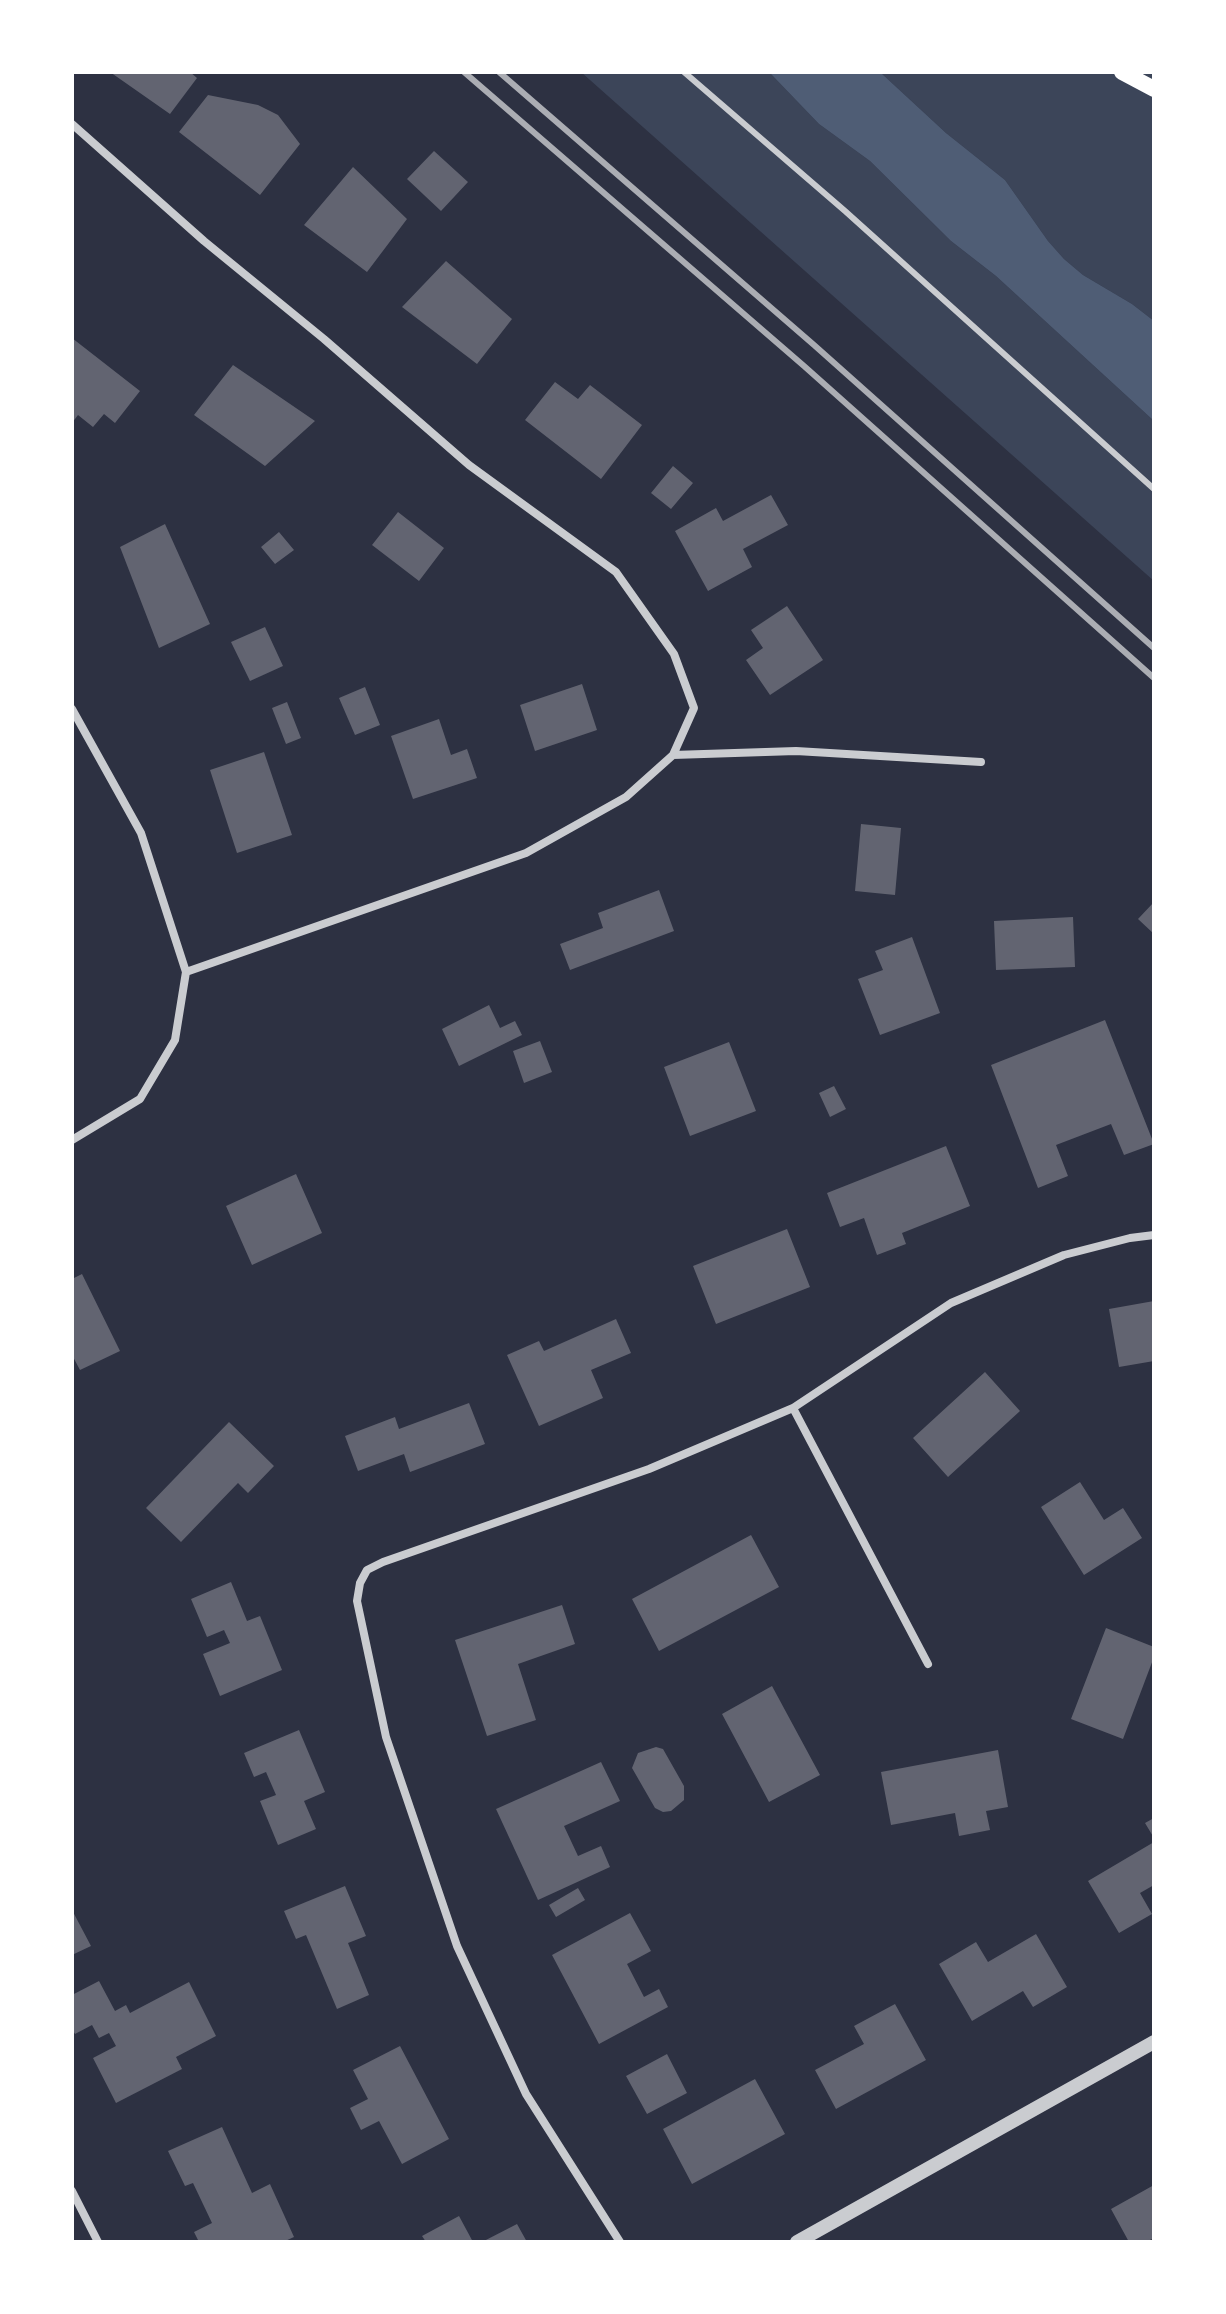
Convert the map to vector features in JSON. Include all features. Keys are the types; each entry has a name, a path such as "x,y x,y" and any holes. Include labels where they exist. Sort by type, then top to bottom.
{"main road":[{"path":"1122,72 1154,89"}],"street":[{"path":"72,124 204,241 324,339 469,465 616,572 674,654 694,708 673,755 626,797 526,853 186,972"},
{"path":"72,709 141,833 186,972 175,1040 140,1099 72,1140"},
{"path":"673,755 796,751 981,762"},
{"path":"620,2242 526,2094 457,1946 386,1737 357,1601 360,1583 367,1570 383,1562 649,1469 793,1408 951,1303 1064,1255 1154,1235"},
{"path":"793,1408 928,1664"},
{"path":"807,2240 1154,2042"},
{"path":"72,2191 98,2242"}],"lane":[{"path":"684,72 845,211 1154,489"}],"shaded area":[{"path":"581,72 769,72 819,124 870,161 951,241 996,276 1154,421 1154,581"},
{"path":"769,72 880,72 946,133 1005,180 1064,259 1154,321 1154,421 996,276 951,241 870,161 819,124"},
{"path":"880,72 1154,72 1154,321 1064,259 1005,180 946,133"}],"building":[{"path":"110,72 190,72 197,78 170,114"},
{"path":"208,95 258,105 278,115 300,144 260,195 179,132"},
{"path":"434,151 468,182 441,211 407,179"},
{"path":"353,167 407,219 367,272 304,225"},
{"path":"446,261 512,319 477,364 402,307"},
{"path":"72,338 140,391 115,423 104,414 93,427 78,415 72,423"},
{"path":"233,365 315,421 265,466 194,415"},
{"path":"555,382 578,399 590,385 642,425 601,479 525,420"},
{"path":"673,466 693,483 671,509 651,493"},
{"path":"771,495 788,525 743,549 752,567 708,591 675,531 716,508 723,521"},
{"path":"398,512 444,548 419,581 372,545"},
{"path":"165,524 210,624 159,648 120,547"},
{"path":"279,532 294,550 275,564 261,547"},
{"path":"787,606 823,660 770,695 746,660 763,648 751,630"},
{"path":"265,627 283,666 250,681 231,642"},
{"path":"582,684 597,730 535,751 520,705"},
{"path":"365,687 380,725 355,735 339,698"},
{"path":"287,702 301,738 286,744 272,708"},
{"path":"439,719 451,755 467,749 477,778 413,799 391,736"},
{"path":"264,752 292,835 237,853 210,770"},
{"path":"861,824 901,828 895,895 855,891"},
{"path":"659,890 674,931 570,970 560,944 603,928 598,913"},
{"path":"1154,902 1154,934 1138,919"},
{"path":"1073,917 1075,967 996,970 994,921"},
{"path":"912,937 940,1013 880,1035 858,979 883,970 875,951"},
{"path":"489,1005 500,1028 515,1021 522,1035 459,1066 442,1029"},
{"path":"1105,1020 1154,1144 1124,1155 1111,1124 1056,1145 1068,1176 1038,1188 991,1065"},
{"path":"540,1041 552,1072 524,1083 513,1051"},
{"path":"729,1042 756,1111 690,1136 664,1067"},
{"path":"834,1086 846,1109 830,1117 819,1093"},
{"path":"946,1146 970,1206 902,1233 906,1244 877,1255 864,1218 840,1227 827,1193"},
{"path":"296,1174 322,1233 252,1265 226,1206"},
{"path":"787,1229 810,1287 716,1324 693,1266"},
{"path":"82,1274 120,1351 80,1370 72,1355 72,1279"},
{"path":"1154,1301 1154,1361 1119,1367 1109,1309"},
{"path":"616,1319 631,1353 591,1370 603,1398 539,1426 507,1355 539,1341 544,1351"},
{"path":"985,1372 1020,1411 948,1477 913,1438"},
{"path":"469,1403 485,1444 410,1472 404,1454 358,1471 345,1436 395,1417 399,1429"},
{"path":"229,1422 274,1466 248,1493 238,1483 181,1542 146,1508"},
{"path":"1080,1482 1104,1520 1123,1508 1142,1538 1084,1575 1041,1507"},
{"path":"751,1535 779,1587 659,1651 632,1599"},
{"path":"231,1582 247,1621 260,1616 282,1670 220,1696 203,1654 230,1643 224,1630 207,1637 191,1599"},
{"path":"562,1605 575,1644 518,1664 536,1720 487,1736 455,1640"},
{"path":"1106,1628 1154,1647 1154,1657 1123,1739 1071,1719"},
{"path":"772,1686 820,1775 769,1802 722,1714"},
{"path":"299,1730 325,1792 304,1801 316,1829 278,1845 260,1801 276,1795 266,1772 254,1777 244,1753"},
{"path":"656,1747 663,1749 684,1786 684,1800 671,1811 663,1812 655,1808 632,1768 638,1753"},
{"path":"998,1750 1008,1807 986,1811 990,1830 959,1836 955,1813 891,1825 881,1772"},
{"path":"601,1762 620,1801 564,1826 578,1856 601,1846 610,1867 538,1900 496,1809"},
{"path":"1154,1818 1154,1838 1145,1823"},
{"path":"1154,1842 1154,1885 1140,1893 1152,1914 1119,1933 1088,1881"},
{"path":"345,1886 366,1936 348,1943 369,1995 337,2009 306,1935 296,1939 284,1911"},
{"path":"578,1888 585,1900 556,1917 549,1905"},
{"path":"72,1910 91,1946 72,1955"},
{"path":"630,1913 651,1951 627,1964 644,1997 659,1989 668,2007 599,2044 552,1955"},
{"path":"1036,1934 1067,1987 1033,2007 1023,1991 972,2021 939,1964 976,1942 988,1962"},
{"path":"99,1981 115,2011 126,2005 130,2013 189,1982 216,2036 176,2057 182,2069 116,2103 93,2058 116,2046 109,2033 99,2038 92,2025 75,2034 72,2029 72,1995"},
{"path":"895,2004 926,2060 836,2109 815,2070 864,2044 854,2026"},
{"path":"400,2046 449,2139 402,2164 379,2121 361,2130 350,2108 368,2099 353,2070"},
{"path":"667,2054 687,2093 647,2114 626,2076"},
{"path":"755,2079 785,2134 692,2184 663,2129"},
{"path":"222,2127 252,2193 270,2184 294,2237 283,2242 199,2242 194,2232 212,2223 193,2183 185,2186 168,2151"},
{"path":"1154,2185 1154,2238 1146,2242 1129,2242 1111,2209"},
{"path":"459,2216 473,2242 426,2242 422,2236"},
{"path":"517,2224 527,2242 482,2242"}],"railway":[{"path":"464,72 804,366 1154,678"},
{"path":"499,72 814,345 1154,648"}]}
